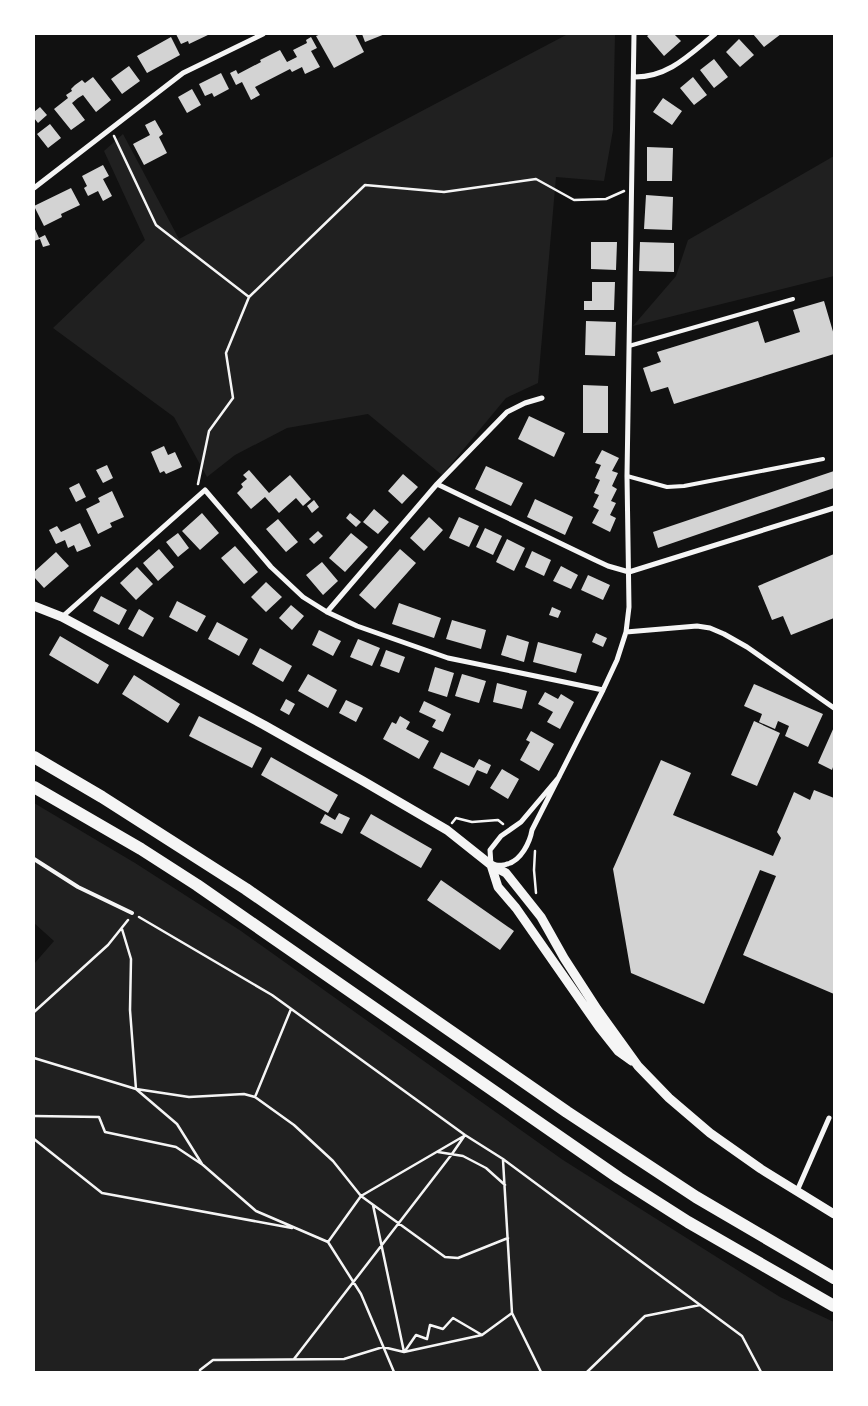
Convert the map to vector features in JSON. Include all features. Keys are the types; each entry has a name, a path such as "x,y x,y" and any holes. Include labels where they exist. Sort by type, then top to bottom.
{"highway":[{"path":"34,757 102,797 246,889 560,1106 696,1197 834,1278"},
{"path":"34,787 141,849 197,885 619,1178 688,1222 834,1306"}],"street":[{"path":"34,188 183,73 263,34"},
{"path":"491,865 509,864 520,856 530,841 532,830 617,660 626,632 629,572 627,476 634,34"},
{"path":"634,77 652,76 663,72 682,61 715,34"},
{"path":"327,612 437,484 507,412 525,403 542,398"},
{"path":"437,484 592,559 629,572 834,508"},
{"path":"62,617 205,490 271,566 303,597 327,612 357,626 448,658 603,690"},
{"path":"34,606 62,617 264,725 447,830 491,865 506,873 529,900 597,1009 638,1066 668,1098 710,1133 761,1169 834,1214"},
{"path":"626,632 696,626 710,628 746,647 834,708"},
{"path":"559,777 521,822 501,836 490,850 491,865 498,887 516,908 599,1027 618,1051 638,1066"},
{"path":"797,1191 830,1118"}],"lane":[{"path":"629,346 793,299"},
{"path":"627,476 667,487 684,486 823,459"},
{"path":"34,860 78,887 132,913"}],"path":[{"path":"110,128 156,225 249,297"},
{"path":"196,498 209,431 233,398 226,353 249,297 365,185 444,192 536,179 574,200 606,199 632,187"},
{"path":"447,830 456,818 478,822 498,820 510,829"},
{"path":"529,900 537,895 534,870 536,845 530,841"},
{"path":"34,1012 108,944 122,929 132,913 272,996 465,1135 503,1159 742,1336 761,1372"},
{"path":"122,929 131,959 130,1010 136,1089 177,1124 203,1165"},
{"path":"255,1097 291,1010"},
{"path":"34,1058 136,1089 189,1097 244,1094 255,1097 294,1125 333,1161 361,1196 445,1257 458,1258 508,1238"},
{"path":"34,1116 99,1116 105,1132 176,1147 203,1165 256,1211 328,1242 360,1294 394,1372"},
{"path":"328,1242 361,1196 465,1135"},
{"path":"294,1359 354,1283 465,1135"},
{"path":"34,1139 102,1193 299,1229"},
{"path":"436,1152 463,1156 486,1168 505,1185"},
{"path":"503,1159 512,1313 540,1372"},
{"path":"373,1205 404,1352"},
{"path":"587,1372 645,1316 700,1304"},
{"path":"200,1372 213,1360 344,1359 383,1347 404,1352 482,1335 512,1313"},
{"path":"404,1352 416,1336 427,1339 430,1325 443,1329 453,1318 482,1335"}],"shaded area":[{"path":"568,34 615,34 613,130 604,181 556,177 538,383 506,398 442,475 368,414 287,428 235,455 207,477 174,417 53,328 145,240 104,151 123,134 179,239"},
{"path":"834,156 834,276 633,326 676,276 688,240"},
{"path":"34,803 135,863 241,931 563,1160 780,1297 834,1322 834,1372 34,1372 34,964 54,941 34,923"}],"building":[{"path":"176,34 210,34 189,44 188,41 181,44"},
{"path":"321,34 355,34 364,52 334,68 316,36"},
{"path":"362,34 385,34 365,42"},
{"path":"650,34 674,34 681,41 664,56 647,36"},
{"path":"753,34 781,34 764,47"},
{"path":"171,37 180,55 147,73 137,56"},
{"path":"311,37 317,48 311,51 320,67 305,74 302,67 292,72 290,69 255,87 260,95 251,100 242,82 236,85 230,73 236,70 238,74 280,50 287,62 297,57 293,50 307,43 306,40"},
{"path":"739,39 754,55 740,67 726,52"},
{"path":"714,59 728,77 714,88 700,70"},
{"path":"129,66 140,81 122,94 111,79"},
{"path":"221,73 229,89 214,97 212,93 205,96 199,84"},
{"path":"93,77 111,100 96,112 83,95 78,98 72,103 85,120 71,130 54,109 68,98 66,95 72,91 71,89 75,85 82,80 85,83"},
{"path":"693,77 707,95 694,105 680,88"},
{"path":"192,89 201,105 187,113 178,97"},
{"path":"663,98 682,111 672,125 653,112"},
{"path":"40,107 47,115 38,123 34,118 34,112"},
{"path":"155,120 163,134 159,137 167,153 144,165 133,144 150,135 145,125"},
{"path":"50,124 61,138 48,148 37,134"},
{"path":"647,147 673,148 672,181 647,181"},
{"path":"103,165 109,176 103,179 112,196 103,201 98,191 88,196 84,188 87,186 82,176"},
{"path":"71,188 80,205 61,214 62,217 44,226 34,206"},
{"path":"646,195 673,197 672,230 644,229"},
{"path":"34,227 39,238 45,235 50,245 43,247 40,239 34,241"},
{"path":"591,242 617,242 616,270 591,269"},
{"path":"640,242 674,243 674,272 639,271"},
{"path":"592,282 615,282 614,310 584,310 584,301 592,301"},
{"path":"824,301 834,335 834,354 674,404 668,387 651,392 643,368 661,362 657,352 758,321 765,343 800,332 793,310"},
{"path":"586,321 616,322 615,356 585,355"},
{"path":"583,385 608,386 608,433 583,433"},
{"path":"529,416 565,433 554,457 518,439"},
{"path":"164,446 168,455 175,452 182,467 166,474 164,471 160,473 151,452"},
{"path":"602,450 619,458 612,471 618,473 612,486 617,489 611,501 616,503 610,515 616,518 610,532 592,523 599,510 593,507 599,495 594,493 600,480 595,478 601,465 595,463"},
{"path":"107,465 113,478 103,483 96,470"},
{"path":"486,466 523,483 511,506 475,489"},
{"path":"249,470 269,493 290,475 311,499 303,506 296,498 279,513 265,497 251,509 237,493 243,487 241,484 247,479 243,475"},
{"path":"834,471 834,488 658,548 653,532"},
{"path":"403,474 418,487 402,504 388,491"},
{"path":"79,483 86,497 76,502 69,488"},
{"path":"112,491 124,517 110,523 112,527 98,534 86,509 100,502 98,498"},
{"path":"535,499 573,517 565,535 527,517"},
{"path":"314,500 319,507 312,513 307,506"},
{"path":"374,509 389,522 378,534 363,522"},
{"path":"202,513 219,533 200,550 182,531"},
{"path":"350,513 361,522 356,527 346,518"},
{"path":"429,517 443,530 424,551 410,538"},
{"path":"459,517 479,526 469,547 449,538"},
{"path":"278,519 298,542 286,552 266,529"},
{"path":"80,523 91,546 77,552 74,545 68,548 65,540 56,544 49,530 57,526 61,532"},
{"path":"485,528 502,536 493,555 476,547"},
{"path":"318,531 323,536 314,544 309,539"},
{"path":"178,533 189,548 178,557 166,542"},
{"path":"351,533 368,547 345,572 329,558"},
{"path":"507,539 525,548 514,571 496,562"},
{"path":"235,546 258,572 244,584 221,558"},
{"path":"159,549 174,567 158,581 143,563"},
{"path":"400,549 416,563 375,609 359,595"},
{"path":"532,551 551,560 544,576 525,567"},
{"path":"56,552 69,566 44,588 34,577 34,572"},
{"path":"834,554 834,618 791,635 783,616 772,620 758,586"},
{"path":"322,562 338,581 323,595 306,575"},
{"path":"561,566 578,575 571,589 553,581"},
{"path":"137,567 153,584 136,600 120,583"},
{"path":"588,575 610,585 603,600 581,590"},
{"path":"266,582 282,597 266,612 251,597"},
{"path":"101,596 127,610 119,625 93,611"},
{"path":"177,601 206,616 197,632 169,617"},
{"path":"399,603 441,618 434,638 392,624"},
{"path":"291,605 304,616 292,630 279,618"},
{"path":"552,607 561,611 558,618 549,615"},
{"path":"139,609 154,618 143,637 128,629"},
{"path":"452,620 486,630 481,649 446,639"},
{"path":"217,622 248,639 239,656 208,639"},
{"path":"319,630 341,641 333,656 312,645"},
{"path":"596,633 607,638 603,647 592,642"},
{"path":"507,635 529,642 524,662 501,655"},
{"path":"60,636 109,665 98,684 49,655"},
{"path":"358,639 380,648 372,666 350,657"},
{"path":"538,642 582,654 576,673 533,662"},
{"path":"260,648 292,666 283,682 252,664"},
{"path":"386,650 405,657 399,673 380,666"},
{"path":"435,667 454,673 447,697 428,691"},
{"path":"308,674 337,690 328,708 298,691"},
{"path":"462,674 486,681 479,703 455,696"},
{"path":"134,675 180,704 168,723 122,694"},
{"path":"497,683 527,691 522,709 493,702"},
{"path":"754,684 823,714 808,747 785,736 789,726 778,721 775,729 759,722 762,714 744,706"},
{"path":"545,692 558,699 561,694 574,702 560,729 547,722 553,712 538,704"},
{"path":"286,699 295,704 289,715 280,710"},
{"path":"346,700 363,708 356,722 339,713"},
{"path":"424,701 451,714 443,732 432,727 436,720 419,712"},
{"path":"199,716 262,748 252,768 189,736"},
{"path":"400,716 410,722 406,729 429,741 419,759 383,739 392,722 396,724"},
{"path":"754,721 780,733 757,786 731,775"},
{"path":"834,727 834,764 832,770 818,763"},
{"path":"531,731 554,744 539,771 520,760 530,742 526,740"},
{"path":"441,752 474,768 479,759 491,765 487,774 477,770 469,786 433,768"},
{"path":"271,757 338,795 328,813 261,775"},
{"path":"661,760 691,773 673,815 773,856 781,838 777,832 794,792 810,800 814,790 834,798 834,994 743,955 776,876 760,870 704,1004 631,973 613,869"},
{"path":"502,769 519,779 508,799 490,788"},
{"path":"339,813 350,818 342,834 320,823 325,814 335,820"},
{"path":"371,814 432,849 421,868 360,833"},
{"path":"441,880 514,931 500,950 427,900"}]}
